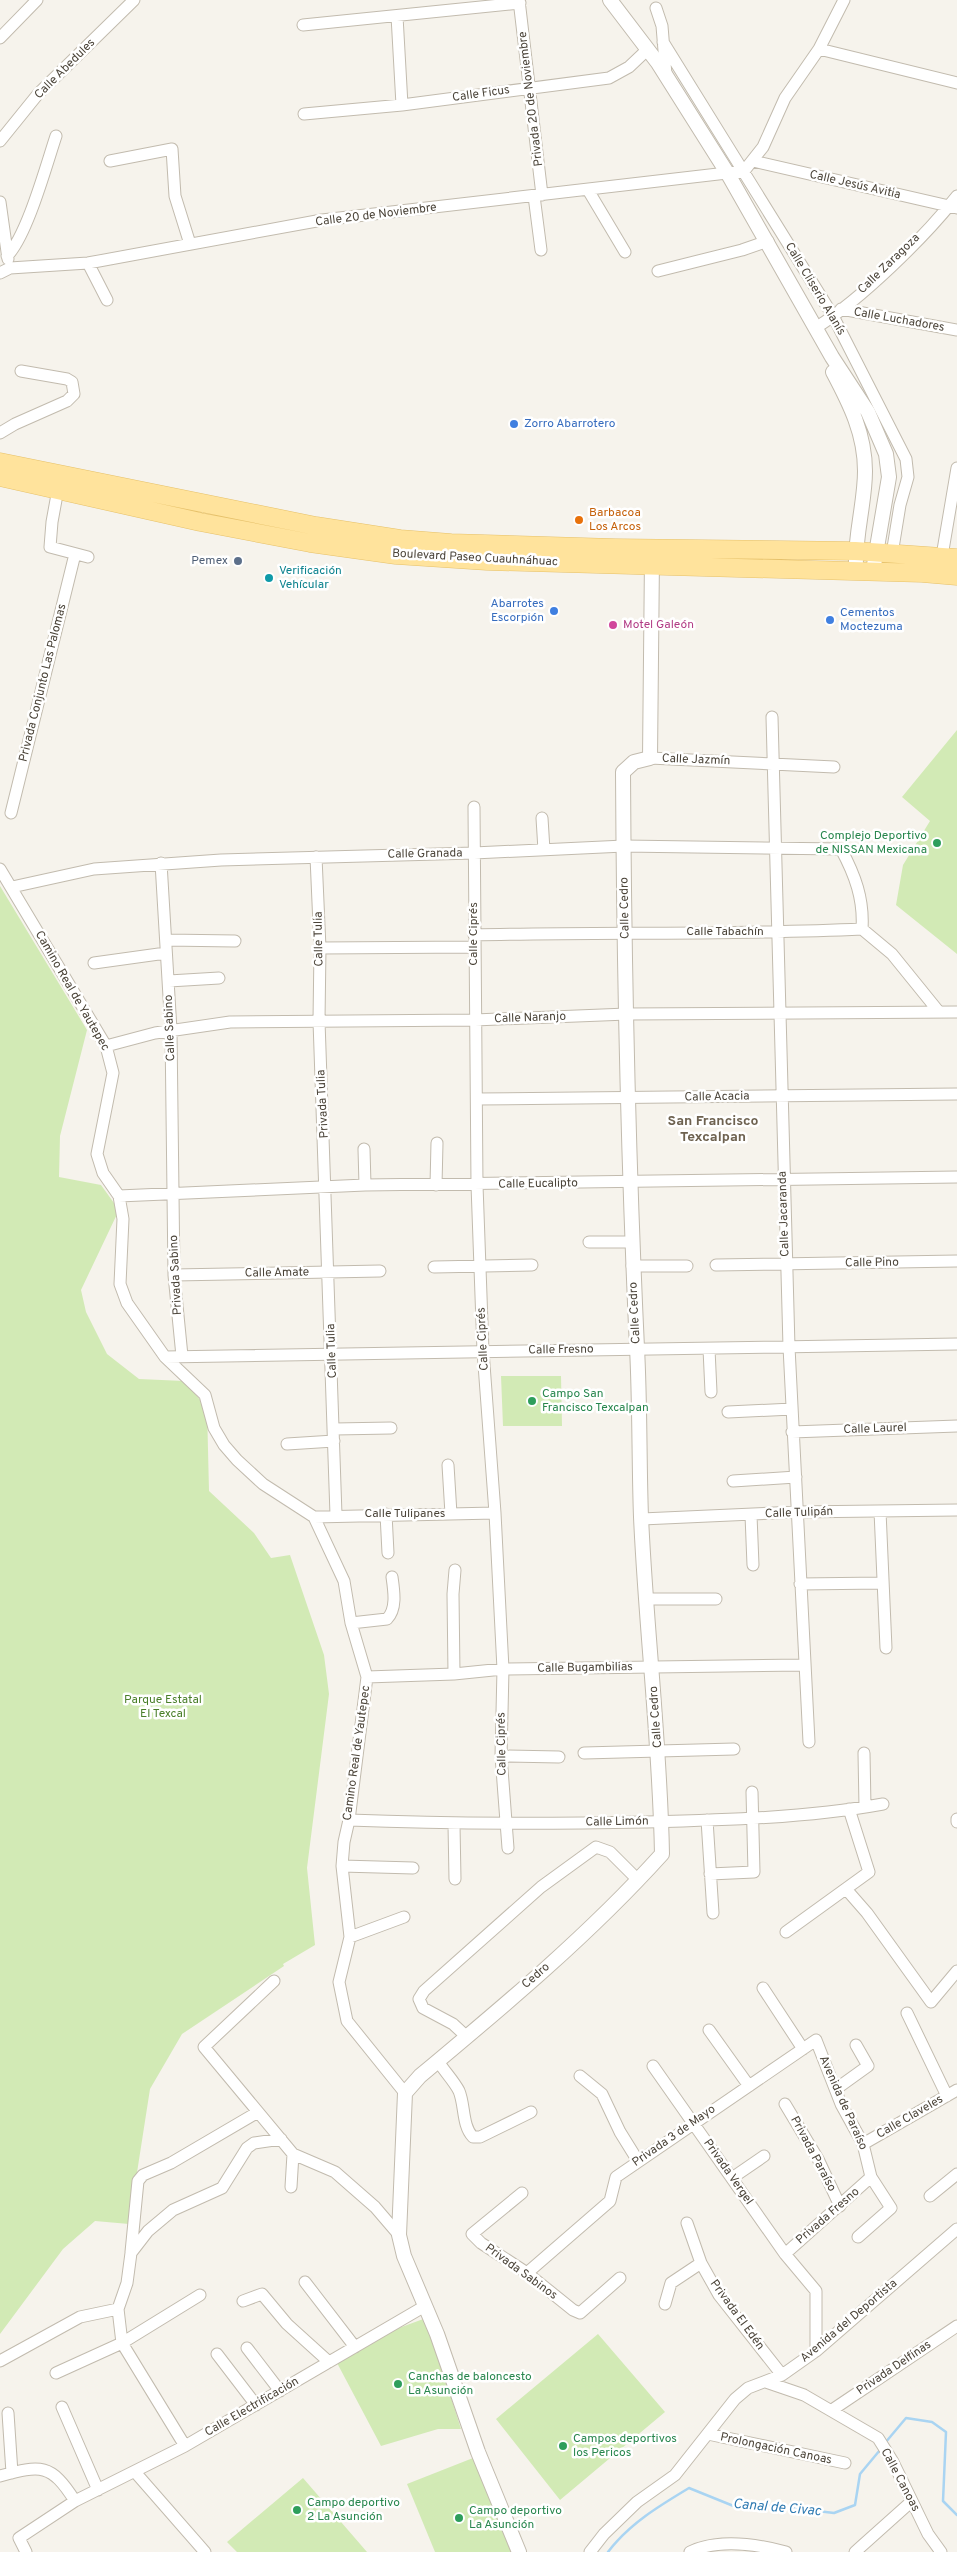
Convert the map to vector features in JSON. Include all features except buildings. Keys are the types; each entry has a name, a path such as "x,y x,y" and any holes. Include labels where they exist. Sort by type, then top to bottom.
{"main road":[{"name":"Boulevard Paseo Cuauhnáhuac","path":"0,462 316,526 400,539 461,543 855,551 950,557"},
{"name":"Boulevard Paseo Cuauhnáhuac","path":"0,477 200,522 310,543 366,551 462,560 864,571 957,576"}],"street":[{"path":"0,38 37,0"},
{"name":"Calle Abedules","path":"0,141 38,94 134,0"},
{"name":"Calle Cliserio Alanís","path":"610,0 658,63 728,174 817,327 832,357 868,412 886,454 889,477 883,553"},
{"path":"744,171 763,146 789,92 819,50 844,0"},
{"path":"303,25 519,1"},
{"name":"Privada 20 de Noviembre","path":"519,1 531,86 540,250"},
{"path":"656,4 662,26 666,75"},
{"path":"656,4 655,26 658,63"},
{"path":"397,16 402,105"},
{"name":"Calle Cliserio Alanís","path":"663,42 744,171 837,313 908,467 883,553 864,571 855,551 865,473 862,442 857,423 832,370 832,357"},
{"name":"Calle Ficus","path":"304,114 402,105 531,86 609,78 629,67 648,49"},
{"path":"819,50 957,83"},
{"path":"7,256 15,246 36,196 56,136"},
{"path":"110,161 172,149 175,196 190,244"},
{"name":"Calle Jesús Avitia","path":"753,161 953,207"},
{"name":"Calle 20 de Noviembre","path":"5,271 88,263 322,220 744,171"},
{"path":"588,190 625,252"},
{"name":"Calle Zaragoza","path":"817,327 837,313 953,207 957,196"},
{"path":"0,202 7,256 5,271"},
{"path":"658,271 742,250 768,241"},
{"path":"88,263 106,300"},
{"name":"Calle Luchadores","path":"837,313 957,330"},
{"path":"0,433 15,424 67,402 74,394 72,382 67,379 21,371"},
{"path":"950,557 957,468"},
{"path":"865,473 889,477"},
{"path":"58,489 50,547 88,557"},
{"path":"650,758 652,548"},
{"name":"Privada Conjunto Las Palomas","path":"11,813 75,554"},
{"name":"Calle Jacaranda","path":"772,717 777,847 777,933 783,1180 792,1432 796,1477 803,1665 809,1742"},
{"name":"Calle Jazmín","path":"623,772 634,762 650,758 834,766"},
{"name":"Calle Cedro","path":"623,772 632,1266 637,1350 642,1519 653,1667 662,1854"},
{"name":"Calle Ciprés","path":"474,807 477,1185 483,1351 495,1512 503,1669 501,1756 508,1848"},
{"path":"542,818 544,850"},
{"name":"Calle Granada","path":"12,886 94,869 161,863 624,846 840,849 860,893 863,910 862,929"},
{"name":"Calle Tulia","path":"316,857 320,948 319,1021"},
{"name":"Calle Sabino","path":"161,863 171,1030 174,1194"},
{"name":"Camino Real de Yautepec","path":"0,869 12,886 44,947 106,1046 113,1073 97,1154 103,1173 119,1196 124,1218 120,1284 126,1302 165,1357 205,1395 214,1428 224,1445 237,1460 263,1484 314,1517 344,1581 351,1624 367,1677 349,1820 344,1842 342,1866 350,1937 339,1982 347,2021 405,2093"},
{"path":"862,929 892,954 939,1012"},
{"name":"Calle Tabachín","path":"474,935 626,932 777,933 862,929"},
{"path":"166,940 235,941"},
{"path":"320,948 474,947"},
{"path":"94,963 166,953"},
{"path":"168,981 219,978"},
{"name":"Calle Naranjo","path":"106,1046 171,1030 230,1022 475,1020 627,1014 957,1012"},
{"name":"Privada Tulia","path":"319,1021 326,1187"},
{"name":"Calle Acacia","path":"477,1100 957,1094"},
{"path":"436,1185 437,1143"},
{"path":"364,1149 365,1185"},
{"name":"Calle Eucalipto","path":"119,1196 365,1185 477,1185 957,1177"},
{"name":"Calle Tulia","path":"326,1187 336,1515"},
{"name":"Privada Sabino","path":"174,1194 174,1275 182,1356"},
{"path":"589,1242 632,1242"},
{"name":"Calle Pino","path":"716,1265 957,1261"},
{"path":"434,1267 532,1265"},
{"path":"632,1266 687,1266"},
{"name":"Calle Amate","path":"174,1275 380,1271"},
{"name":"Calle Fresno","path":"165,1357 332,1356 483,1351 957,1344"},
{"path":"709,1349 711,1392"},
{"path":"728,1412 792,1409"},
{"name":"Calle Laurel","path":"792,1432 957,1426"},
{"path":"334,1428 391,1428"},
{"path":"287,1444 334,1441"},
{"path":"448,1465 451,1514"},
{"path":"733,1481 796,1477"},
{"name":"Calle Tulipán","path":"642,1519 797,1512 957,1510"},
{"path":"880,1511 886,1648"},
{"name":"Calle Tulipanes","path":"314,1517 495,1512"},
{"path":"386,1514 388,1553"},
{"path":"751,1515 754,1564"},
{"path":"454,1674 453,1594 456,1570"},
{"path":"351,1624 387,1620 392,1614 394,1594 392,1577"},
{"path":"800,1584 882,1583"},
{"path":"648,1599 716,1599"},
{"name":"Calle Bugambilias","path":"367,1677 454,1674 503,1669 803,1665"},
{"path":"584,1753 658,1753 734,1749"},
{"path":"864,1753 865,1807"},
{"path":"501,1756 559,1758"},
{"path":"710,1874 754,1872 752,1792"},
{"name":"Calle Limón","path":"349,1820 454,1825 707,1820 752,1818 883,1804"},
{"path":"786,1932 869,1872 850,1809"},
{"path":"707,1820 713,1913"},
{"path":"454,1825 455,1879"},
{"path":"467,2037 453,2024 424,2008 419,1999 424,1991 540,1887 596,1847 610,1852 638,1880"},
{"name":"Cedro","path":"405,2093 420,2076 556,1959 638,1880 662,1854"},
{"path":"342,1866 413,1868"},
{"path":"846,1888 931,2002 957,1971"},
{"path":"350,1937 404,1917"},
{"path":"274,1981 204,2047 293,2154 335,2172 375,2207 399,2235"},
{"path":"763,1988 802,2049"},
{"path":"907,2014 952,2093"},
{"path":"709,2030 749,2086"},
{"name":"Privada 3 de Mayo","path":"527,2273 610,2200 616,2177 816,2040"},
{"name":"Avenida de Paraíso","path":"816,2040 841,2104 863,2144 871,2177 891,2208 858,2237"},
{"path":"836,2089 868,2066 856,2045"},
{"path":"438,2061 458,2089 463,2103 468,2132 473,2137 480,2137 531,2112"},
{"name":"Privada Vergel","path":"653,2066 785,2254 816,2291 816,2351"},
{"path":"580,2076 602,2094 620,2132 638,2162"},
{"path":"405,2093 399,2235 404,2256 437,2334 478,2452 519,2552"},
{"name":"Calle Claveles","path":"863,2144 952,2093"},
{"name":"Privada Paraíso","path":"785,2104 818,2158 840,2206"},
{"path":"185,2446 122,2343 118,2309 127,2283 138,2180 143,2175 171,2162 258,2112"},
{"path":"131,2252 148,2231 173,2210 222,2188 247,2148 254,2143 281,2139"},
{"path":"290,2187 293,2154"},
{"path":"732,2178 764,2156"},
{"path":"930,2196 957,2174"},
{"name":"Privada Fresno","path":"785,2254 871,2177"},
{"name":"Privada Sabinos","path":"522,2194 472,2234 481,2243 527,2273 573,2310 580,2313 620,2278"},
{"name":"Privada El Edén","path":"687,2223 701,2263 720,2295 782,2375"},
{"name":"Avenida del Deportista","path":"590,2552 604,2534 637,2502 675,2475 735,2399 748,2388 782,2375 816,2351 957,2229"},
{"path":"665,2304 671,2283 701,2263"},
{"path":"305,2282 355,2347"},
{"path":"243,2301 262,2294 287,2324 329,2362"},
{"path":"56,2374 122,2343 200,2295"},
{"name":"Calle Electrificación","path":"26,2552 19,2538 75,2501 185,2446 425,2306"},
{"path":"0,2361 80,2317 118,2309"},
{"name":"Privada Delfinas","path":"832,2410 957,2326"},
{"path":"247,2348 280,2391"},
{"path":"218,2354 256,2405"},
{"name":"Calle Canoas","path":"766,2382 804,2395 878,2438 893,2462 928,2534 941,2552"},
{"path":"62,2407 98,2490"},
{"path":"8,2413 12,2473"},
{"name":"Prolongación Canoas","path":"708,2434 845,2463"},
{"path":"0,2476 34,2468 46,2469 67,2488 75,2501"},
{"path":"135,2472 199,2550"},
{"path":"855,2552 912,2501"},
{"path":"690,2552 703,2546 721,2548 738,2544 786,2552"}],"green space":[{"name":"Complejo Deportivo de NISSAN Mexicana","path":"957,730 957,954 896,905 903,865 930,821 902,797"},
{"name":"Parque Estatal El Texcal","path":"0,886 87,1030 60,1136 59,1177 101,1185 119,1210 81,1290 86,1312 107,1354 139,1379 184,1381 207,1408 209,1491 254,1533 271,1558 290,1555 324,1655 329,1694 307,1868 315,1945 283,1964 284,1966 182,2034 150,2089 129,2224 95,2221 63,2249 0,2334"},
{"name":"Campo San Francisco Texcalpan","path":"501,1376 561,1376 562,1426 503,1426"},
{"name":"Canchas de baloncesto La Asunción","path":"426,2318 461,2429 438,2429 381,2446 336,2361 380,2335"},
{"path":"598,2334 665,2412 560,2500 496,2419"},
{"name":"Campo deportivo La Asunción","path":"473,2458 512,2552 435,2552 407,2484"},
{"name":"Campo deportivo 2 La Asunción","path":"303,2478 367,2552 237,2552 227,2542"}],"waterway":[{"name":"Canal de Civac","path":"885,2443 906,2418 932,2422 946,2432 943,2501 957,2515"},
{"name":"Canal de Civac","path":"608,2552 635,2524 689,2488 736,2507 768,2505 834,2513 855,2505 860,2474 880,2450"}],"place":[{"name":"Zorro Abarrotero","path":"514,424"},
{"name":"Barbacoa Los Arcos","path":"579,520"},
{"name":"Pemex","path":"238,561"},
{"name":"Verificación Vehícular","path":"269,578"},
{"name":"Abarrotes Escorpión","path":"554,611"},
{"name":"Cementos Moctezuma","path":"830,620"},
{"name":"Motel Galeón","path":"613,625"},
{"name":"Complejo Deportivo de NISSAN Mexicana","path":"937,843"},
{"name":"Campo San Francisco Texcalpan","path":"532,1401"},
{"name":"Canchas de baloncesto La Asunción","path":"398,2384"},
{"name":"Campos deportivos los Pericos","path":"563,2446"},
{"name":"Campo deportivo 2 La Asunción","path":"297,2510"},
{"name":"Campo deportivo La Asunción","path":"459,2518"}],"district":[{"name":"San Francisco Texcalpan","path":"713,1130"}]}
